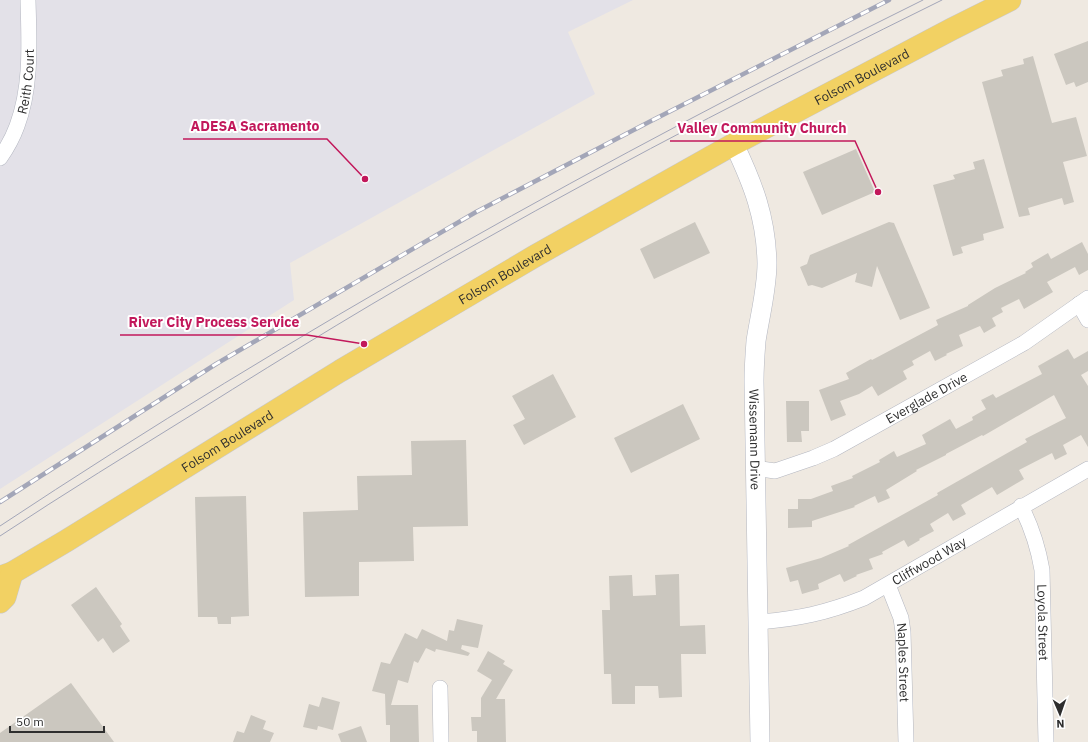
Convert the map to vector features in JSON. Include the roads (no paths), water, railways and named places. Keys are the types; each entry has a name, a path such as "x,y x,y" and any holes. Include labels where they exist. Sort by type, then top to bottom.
{"main road":[{"name":"Folsom Boulevard","path":"0,602 5,597 6,575 340,371 535,256 734,144 1010,0"}],"street":[{"name":"Reith Court","path":"0,158 18,125 24,100 29,54 28,0"},
{"name":"Wissemann Drive","path":"734,144 755,192 761,211 767,263 766,282 756,343 754,381 760,742"},
{"name":"Everglade Drive","path":"755,468 775,471 834,449 1024,343 1083,301"},
{"path":"1083,301 1088,320"},
{"name":"Cliffwood Way","path":"758,622 810,616 840,608 864,598 1021,506 1088,469"},
{"name":"Loyola Street","path":"1021,506 1036,540 1042,570 1046,742"},
{"name":"Naples Street","path":"888,585 896,601 903,632 906,742"},
{"path":"440,688 441,742"}],"tram line":[{"path":"0,526 225,383 454,248 687,121 923,0"},
{"path":"0,536 74,488 267,368 442,263 650,149 825,58 942,0"}],"railway":[{"path":"0,502 216,364 476,212 889,0"}],"place":[{"name":"ADESA Sacramento","path":"365,179"},
{"name":"Valley Community Church","path":"878,192"},
{"name":"River City Process Service","path":"364,344"}]}
